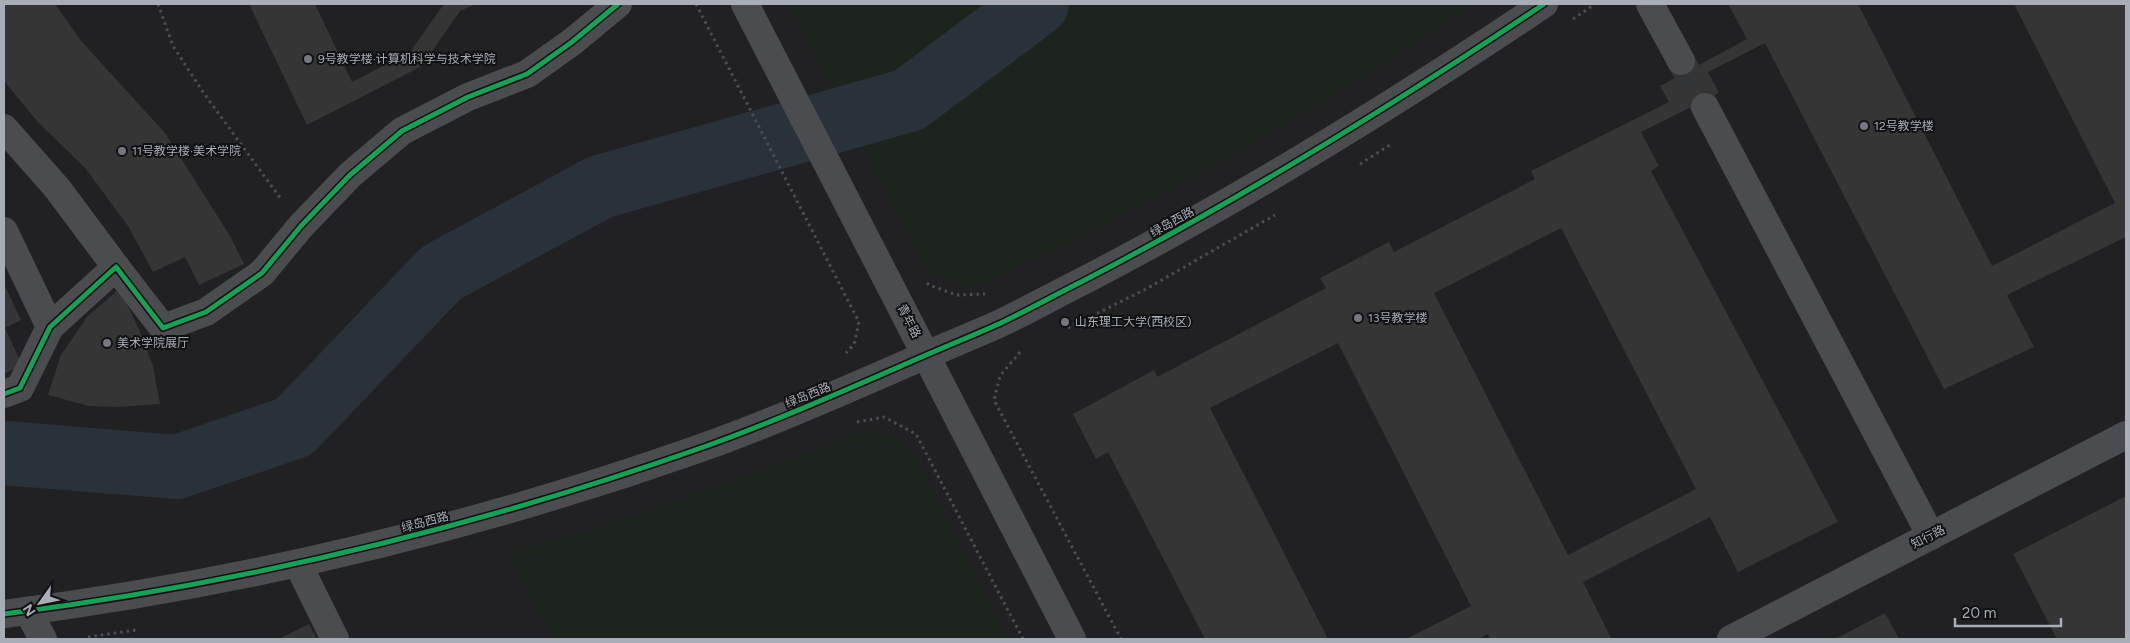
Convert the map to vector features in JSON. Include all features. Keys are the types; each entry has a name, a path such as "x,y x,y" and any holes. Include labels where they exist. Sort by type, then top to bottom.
{"street":[{"path":"4,128 57,188 162,328 206,312 262,273 301,226 350,175 402,131 468,97 527,74 572,42 618,4"},
{"name":"青年路","path":"745,4 1072,639"},
{"name":"绿岛西路","path":"16,612 140,595 298,564 429,532 575,490 702,448 833,395 1000,323 1160,241 1322,148 1451,67 1544,4"},
{"path":"1650,4 1681,62"},
{"path":"1705,107 1931,536"},
{"path":"4,231 50,327"},
{"path":"4,394 20,388 50,327 116,267"},
{"name":"知行路","path":"1731,639 2126,435"},
{"path":"298,564 335,639"},
{"path":"16,612 43,639"}],"path":[{"path":"158,4 173,46 205,95 301,226"},
{"path":"696,4 859,322 854,344 841,358"},
{"path":"1571,21 1595,4"},
{"path":"1359,164 1400,139"},
{"path":"1061,332 1146,289 1275,215"},
{"path":"928,285 957,296 985,294 994,289"},
{"path":"1026,348 1018,353 1000,376 994,400 1121,639"},
{"path":"853,423 884,417 916,434 1023,639"},
{"path":"80,638 146,628"}],"shaded area":[{"name":"山东理工大学(西校区)","path":"4,4 2126,4 2126,639 4,639"},
{"path":"788,4 1475,4 1343,89 1208,169 1099,228 973,288 928,273"},
{"path":"866,430 890,435 910,448 1007,639 553,639 509,554 615,522 749,475"}],"building":[{"name":"11号教学楼·美术学院","path":"4,4 55,4 82,42 165,133 230,236 244,264 199,285 185,257 153,272 128,226 86,169 37,121 4,81"},
{"name":"9号教学楼·计算机科学与技术学院","path":"249,4 315,4 352,82 410,52 444,4 476,4 460,11 422,66 307,125"},
{"name":"13号教学楼","path":"1728,4 1858,4 1992,266 2115,203 2014,4 2126,4 2126,237 2007,295 2034,347 1944,389 1765,43 1708,72 1719,93 1641,132 1659,166 1651,171 1838,522 1738,572 1710,517 1583,582 1610,639 1490,639 1488,634 1477,639 1406,639 1471,606 1338,343 1210,408 1328,639 1205,639 1108,452 1096,459 1073,414 1154,370 1157,377 1326,288 1320,278 1389,242 1394,252 1535,179 1531,171 1669,102 1660,86 1747,39","holes":["1561,228 1696,489 1568,555 1434,293"]},
{"path":"4,284 21,320 5,328 22,365 4,374"},
{"name":"美术学院展厅","path":"120,288 153,366 160,404 118,407 89,406 48,395 61,355 87,317"},
{"path":"2126,496 2126,639 2057,639 2013,554"},
{"path":"1885,613 1899,639 1835,639"},
{"path":"309,624 317,639 279,639"}],"waterway":[{"path":"4,453 177,467 294,427 441,273 600,187 909,100 1037,4"}],"tunnel":[{"path":"1681,61 1705,107"}],"cycle path":[{"path":"4,394 20,388 50,327 116,267 163,328 206,312 262,273 301,226 350,175 402,131 468,97 527,74 572,42 618,4"},
{"path":"4,614 93,602 181,587 356,550 528,504 613,478 751,429 1001,323 1143,249 1318,149 1432,78 1544,4"}],"place":[{"name":"9号教学楼·计算机科学与技术学院","path":"308,59"},
{"name":"12号教学楼","path":"1864,126"},
{"name":"11号教学楼·美术学院","path":"122,151"},
{"name":"13号教学楼","path":"1358,318"},
{"name":"山东理工大学(西校区)","path":"1065,322"},
{"name":"美术学院展厅","path":"107,343"}]}
